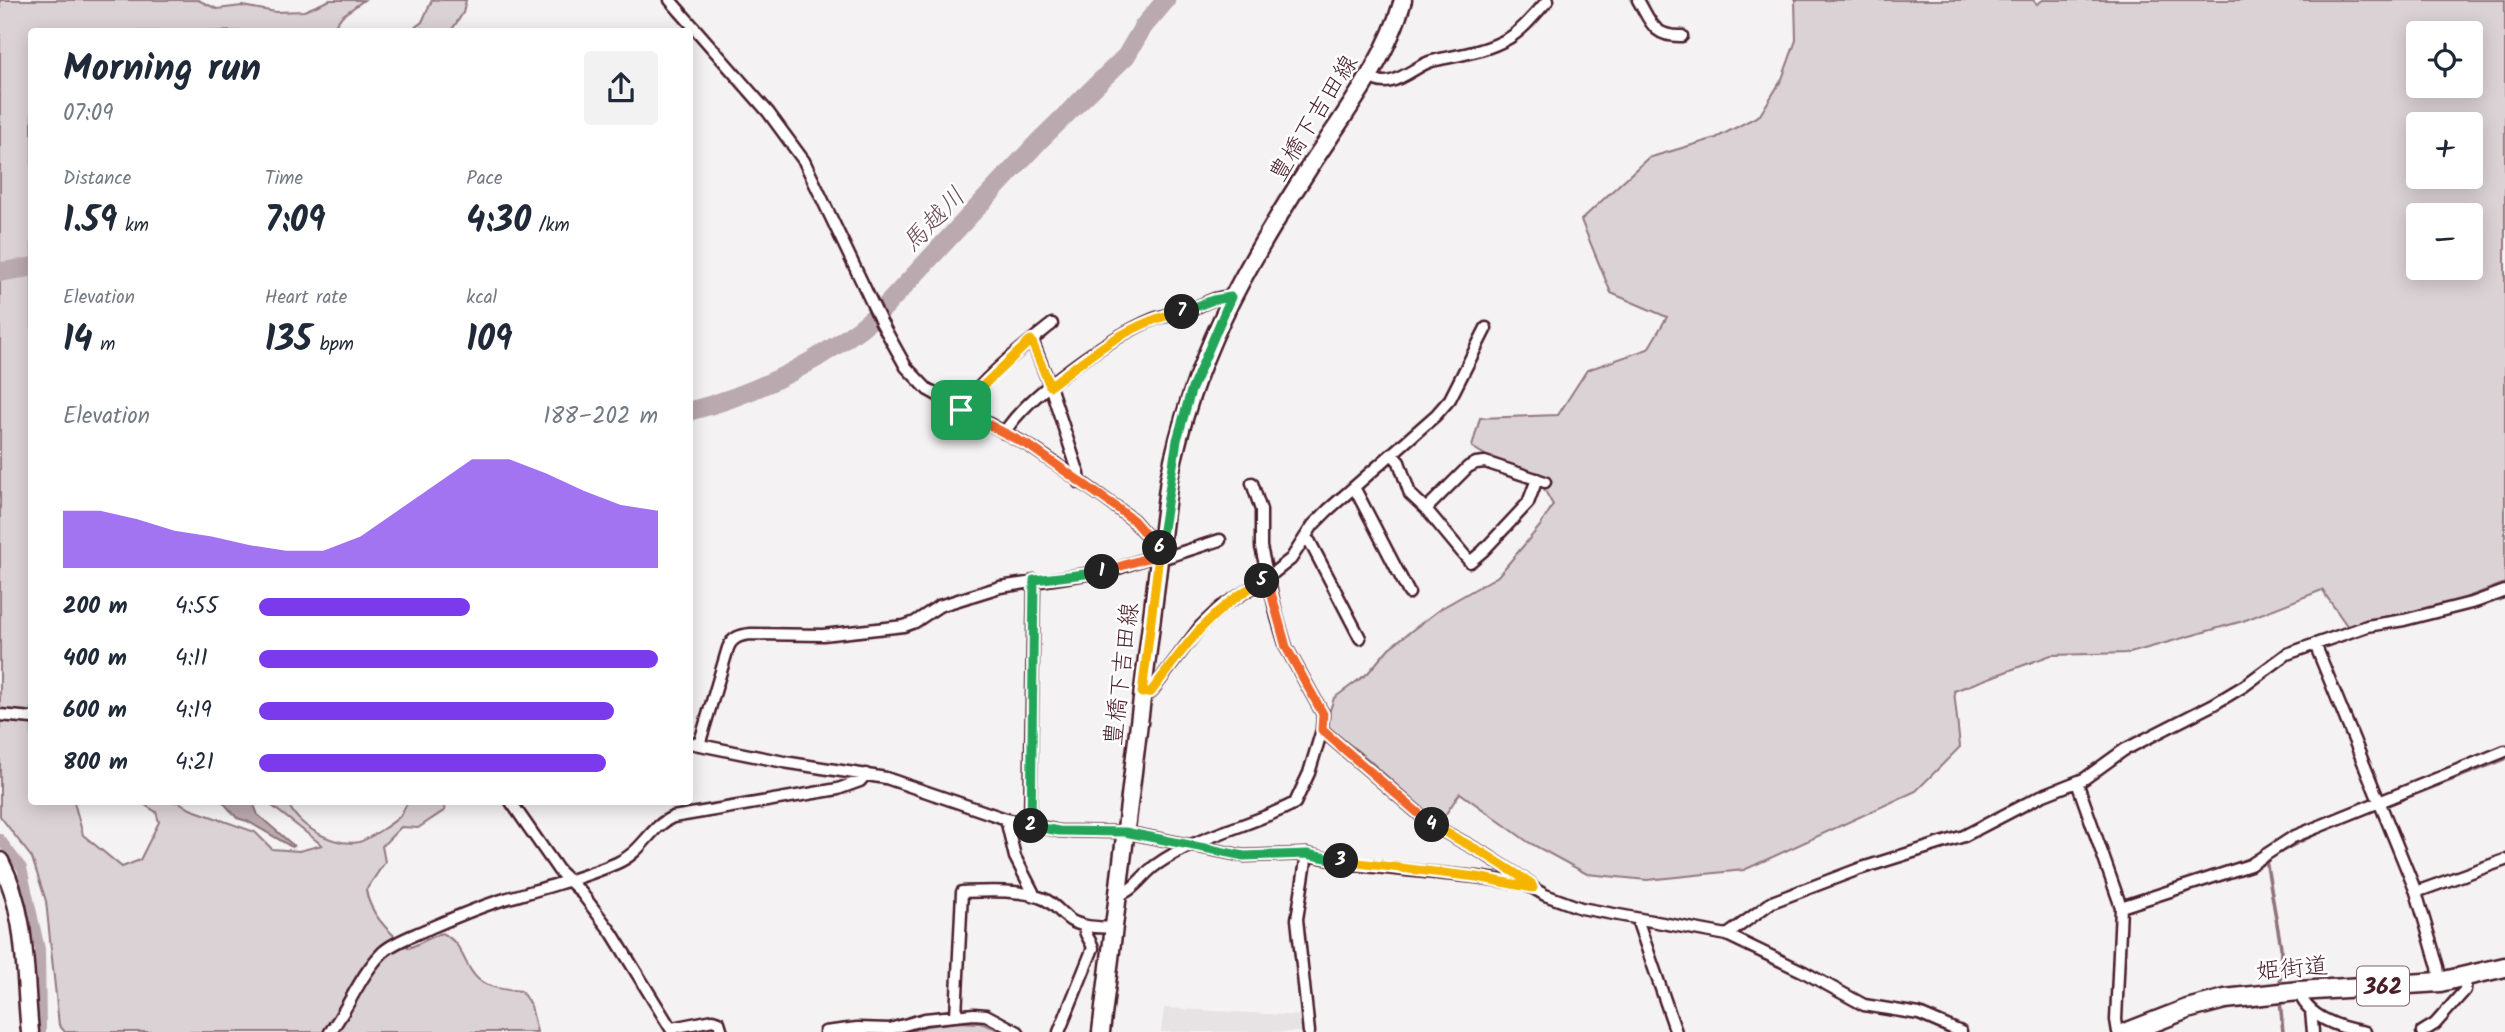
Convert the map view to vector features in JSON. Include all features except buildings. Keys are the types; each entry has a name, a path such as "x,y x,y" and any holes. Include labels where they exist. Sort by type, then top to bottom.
{"highway":[{"name":"姫街道","path":"2128,1032 2187,1009 2225,999 2440,982 2505,967"}],"main road":[{"name":"豊橋下吉田線","path":"1101,1032 1169,479 1180,428 1191,391 1231,297 1368,75 1392,32 1403,0"},
{"path":"0,861 8,875 19,915 26,957 30,1032"}],"street":[{"path":"670,0 768,112 804,161 875,310 906,367 928,390 1031,447 1116,507 1133,520 1160,552"},
{"path":"1368,75 1381,82 1397,79 1433,61 1450,59 1493,45 1517,32 1548,0"},
{"path":"1638,0 1657,31 1664,35 1682,36"},
{"path":"1004,433 1036,397 1086,358 1150,320 1231,297"},
{"path":"961,410 968,400 1031,340 1052,324"},
{"path":"1142,693 1151,692 1191,637 1221,607 1291,559 1313,525 1436,415 1450,399 1486,328"},
{"path":"1031,340 1050,386 1080,483"},
{"path":"1392,454 1399,462 1410,494 1470,562 1528,503 1541,481 1485,461 1476,463 1468,467 1426,509"},
{"path":"1118,895 1127,892 1154,867 1187,845 1295,803 1309,773 1322,730 1323,714 1286,647 1267,578 1261,547 1261,510 1252,483"},
{"path":"1354,486 1409,593"},
{"path":"1305,538 1310,542 1360,638"},
{"path":"1220,540 1160,552 1113,570 1000,587 939,606 904,626 822,635 740,635 728,648 694,744 906,783 1006,819 1059,831 1125,832 1244,856 1307,854 1356,864 1477,877 1533,888 1558,901 1581,908 1727,935 1864,1005 1919,1014 1961,1032"},
{"path":"1030,826 1034,580"},
{"path":"1727,935 1755,912 1779,899 1858,869 1964,836 2041,796 2077,782 2124,750 2214,704 2287,654 2367,626 2404,620 2475,602 2505,591"},
{"path":"2315,644 2416,892 2440,982"},
{"path":"0,715 28,718"},
{"path":"1322,730 1432,825 1485,854 1531,883 1533,888"},
{"path":"2121,907 2250,865 2293,837 2381,806 2505,751"},
{"path":"330,1032 371,966 385,950 480,907 568,882 632,856 657,826 673,817 838,789 860,781 866,774"},
{"path":"2077,782 2121,907 2116,1020 2118,1032"},
{"path":"513,805 568,882 580,891 612,933 672,1030 713,1020 719,1022 722,1032"},
{"path":"1006,819 1015,857 1033,892 1032,897"},
{"path":"1307,854 1297,919 1309,1032"},
{"path":"2416,892 2505,860"},
{"path":"956,1016 962,892 1000,891 1043,898 1069,919 1084,926 1113,928"},
{"path":"1641,921 1639,925 1676,1032"},
{"path":"1059,1032 1093,948 1084,932 1084,926"},
{"path":"2422,1032 2435,1024 2465,990 2466,978"},
{"path":"2287,992 2302,1001 2311,1011 2335,1024 2365,1032"},
{"path":"2311,1011 2313,1032"},
{"path":"825,1032 890,1029 925,1019 986,1016 1018,1032"}],"shaded area":[{"path":"0,0 198,0 217,9 242,6 276,12 304,11 330,0 364,0 342,16 333,28 28,28 28,805 75,805 83,835 122,867 140,860 159,822 156,812 145,805 184,805 255,832 272,849 299,851 322,845 271,805 289,805 307,827 328,838 349,843 363,841 387,826 400,816 406,805 443,805 445,810 418,828 401,827 382,846 385,862 366,890 368,899 376,916 409,948 441,933 454,942 473,973 482,982 521,991 531,1006 537,1032 65,1032 59,1025 46,901 32,858 0,816"},
{"path":"432,0 466,0 463,13 453,28 414,28 422,22"},
{"path":"1795,0 2033,0 2037,4 2043,0 2505,0 2505,583 2454,602 2348,627 2322,590 2243,621 2130,653 2051,655 1954,691 1960,747 1916,791 1744,870 1647,880 1587,874 1528,842 1460,793 1439,824 1368,759 1325,725 1334,698 1368,673 1389,648 1440,609 1498,576 1540,526 1553,505 1538,478 1510,470 1472,447 1480,418 1558,415 1587,370 1648,349 1667,317 1611,293 1581,220 1648,158 1716,138 1760,115 1782,79 1796,40"},
{"path":"226,805 254,805 258,815 294,846 292,847 237,818"},
{"path":"1164,1008 1303,1016 1305,1032 1161,1032"},
{"path":"958,1022 980,1023 1006,1032 907,1032 926,1026"}],"waterway":[{"name":"馬越川","path":"693,410 741,395 791,372 837,345 880,312 1039,141 1126,56 1143,27 1166,0"},
{"name":"馬越川","path":"0,272 28,268"},
{"path":"2274,855 2323,830 2505,759"},
{"path":"0,839 22,868 40,949 41,1032"},
{"path":"2268,859 2266,860 2281,947 2280,989"},
{"path":"2280,1000 2283,1032"}],"route":[{"path":"961,410 968,400 1031,340 1050,386 1086,358 1150,320 1231,297 1191,391 1177,440 1169,479 1161,546 1142,693 1151,692 1191,637 1221,607 1267,578 1286,647 1323,714 1322,730 1432,825 1485,854 1531,883 1533,888 1477,877 1356,864 1307,854 1244,856 1125,832 1059,831 1030,826 1034,580 1113,570 1147,558 1159,557 1161,546 1154,544 1133,520 1116,507 1031,447 961,410"}]}
